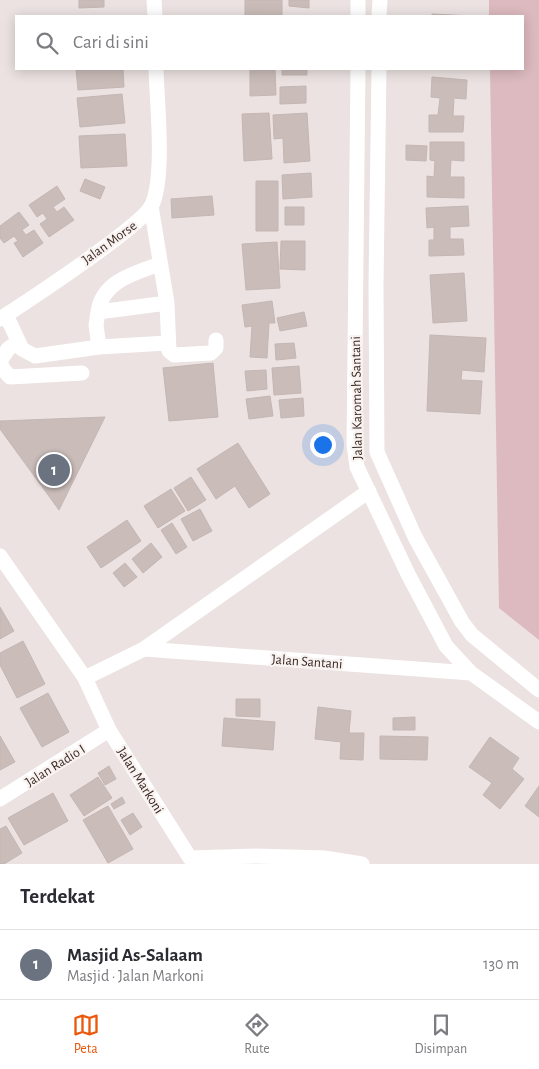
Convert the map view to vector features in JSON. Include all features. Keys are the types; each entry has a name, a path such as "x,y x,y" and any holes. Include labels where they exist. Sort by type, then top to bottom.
{"street":[{"path":"154,0 155,15"},
{"path":"358,0 358,15"},
{"path":"379,15 380,0"},
{"path":"156,70 158,169 151,206 167,303 167,343 169,351 174,355 211,353 216,348 216,340"},
{"name":"Jalan Karomah Santani","path":"358,70 354,444 358,467 408,574 446,646 471,673 539,722"},
{"name":"Jalan Karomah Santani","path":"378,70 377,452 415,537 462,622 472,635 539,690"},
{"name":"Jalan Morse","path":"3,317 130,228 151,206"},
{"path":"99,347 96,325 99,301 120,279 160,264"},
{"path":"356,285 376,285"},
{"path":"98,312 167,303"},
{"path":"3,317 24,352 35,356 99,347 167,343"},
{"path":"18,342 8,349 0,361 3,370 10,377 82,373"},
{"path":"85,678 144,649 369,491"},
{"name":"Jalan Markoni","path":"0,556 85,678 109,730 186,861 266,856 324,858 362,864"},
{"name":"Jalan Santani","path":"144,649 471,673"},
{"path":"496,690 512,668"},
{"name":"Jalan Radio I","path":"0,799 109,730"}],"shaded area":[{"path":"489,0 539,0 539,640 499,608 490,70 524,70 524,15 489,15"}],"building":[{"path":"79,0 104,0 104,7 79,8"},
{"path":"245,0 282,0 282,15 245,15"},
{"path":"289,0 309,0 309,8 289,6"},
{"path":"76,70 123,70 124,87 78,90"},
{"path":"250,70 275,70 276,95 250,96"},
{"path":"282,70 307,70 307,75 282,75"},
{"path":"432,77 467,80 466,99 454,98 453,116 464,116 463,132 429,132 429,115 438,115 440,98 431,97"},
{"path":"306,86 306,103 280,104 280,87"},
{"path":"122,94 125,123 80,127 77,98"},
{"path":"269,113 272,159 244,161 242,114"},
{"path":"307,113 310,161 284,163 283,138 274,139 273,115"},
{"path":"125,134 127,166 81,168 79,136"},
{"path":"430,142 464,142 464,161 451,160 450,177 464,177 464,198 427,197 427,176 434,177 435,161 430,160"},
{"path":"406,145 427,146 426,161 406,160"},
{"path":"311,173 312,197 283,199 282,175"},
{"path":"85,179 105,187 100,199 80,191"},
{"path":"256,181 278,181 278,231 256,231"},
{"path":"57,186 65,199 53,207 57,212 64,207 74,220 49,237 40,224 47,219 43,213 37,217 29,205"},
{"path":"212,196 214,215 172,218 171,199"},
{"path":"468,206 469,226 450,227 450,239 463,239 464,255 429,256 429,240 434,240 434,227 427,228 426,208"},
{"path":"285,207 304,207 304,225 285,225"},
{"path":"19,212 29,225 22,230 26,235 34,230 43,243 23,257 14,243 18,241 14,236 4,243 0,238 0,226"},
{"path":"281,241 305,241 305,270 280,269"},
{"path":"277,242 280,288 246,290 242,244"},
{"path":"464,273 467,321 433,323 430,275"},
{"path":"272,301 275,323 269,323 267,358 250,357 252,326 245,327 242,305"},
{"path":"304,312 307,326 280,331 277,318"},
{"path":"430,335 486,338 484,372 462,370 461,380 482,381 480,414 427,411"},
{"path":"294,343 296,358 276,360 275,344"},
{"path":"213,363 218,417 169,421 163,368"},
{"path":"299,366 301,393 274,395 272,368"},
{"path":"266,370 267,389 247,391 245,371"},
{"path":"270,396 273,416 249,419 246,399"},
{"path":"303,398 304,416 281,418 279,400"},
{"path":"105,417 59,510 0,429 0,421"},
{"path":"238,443 270,494 249,508 235,486 216,499 197,469"},
{"path":"191,477 206,500 188,511 174,488"},
{"path":"171,489 185,511 158,528 144,506"},
{"path":"200,509 212,531 193,541 181,519"},
{"path":"127,520 141,541 101,568 87,547"},
{"path":"172,523 187,547 176,554 161,530"},
{"path":"151,543 162,557 143,573 132,559"},
{"path":"125,563 137,577 124,587 113,573"},
{"path":"0,607 14,631 0,639"},
{"path":"23,641 45,684 17,698 0,665 0,653"},
{"path":"48,693 69,732 42,747 20,708"},
{"path":"236,699 260,699 260,717 236,716"},
{"path":"318,707 351,711 349,733 364,733 363,760 340,759 341,742 315,739"},
{"path":"415,717 415,730 393,730 393,718"},
{"path":"224,718 275,722 273,750 222,746"},
{"path":"0,736 15,762 0,770"},
{"path":"380,736 428,737 427,760 380,759"},
{"path":"490,737 519,758 512,769 524,779 500,809 483,795 492,783 469,767"},
{"path":"109,766 116,779 105,785 98,773"},
{"path":"98,777 112,798 84,816 70,795"},
{"path":"539,786 539,817 525,806"},
{"path":"53,793 68,821 24,845 8,818"},
{"path":"122,797 125,803 114,809 111,804"},
{"path":"108,806 133,849 108,863 83,820"},
{"path":"133,813 142,827 130,835 121,820"},
{"path":"6,826 22,853 4,864 0,864 0,829"}],"place":[{"name":"Masjid As-Salaam","path":"54,470"}]}
